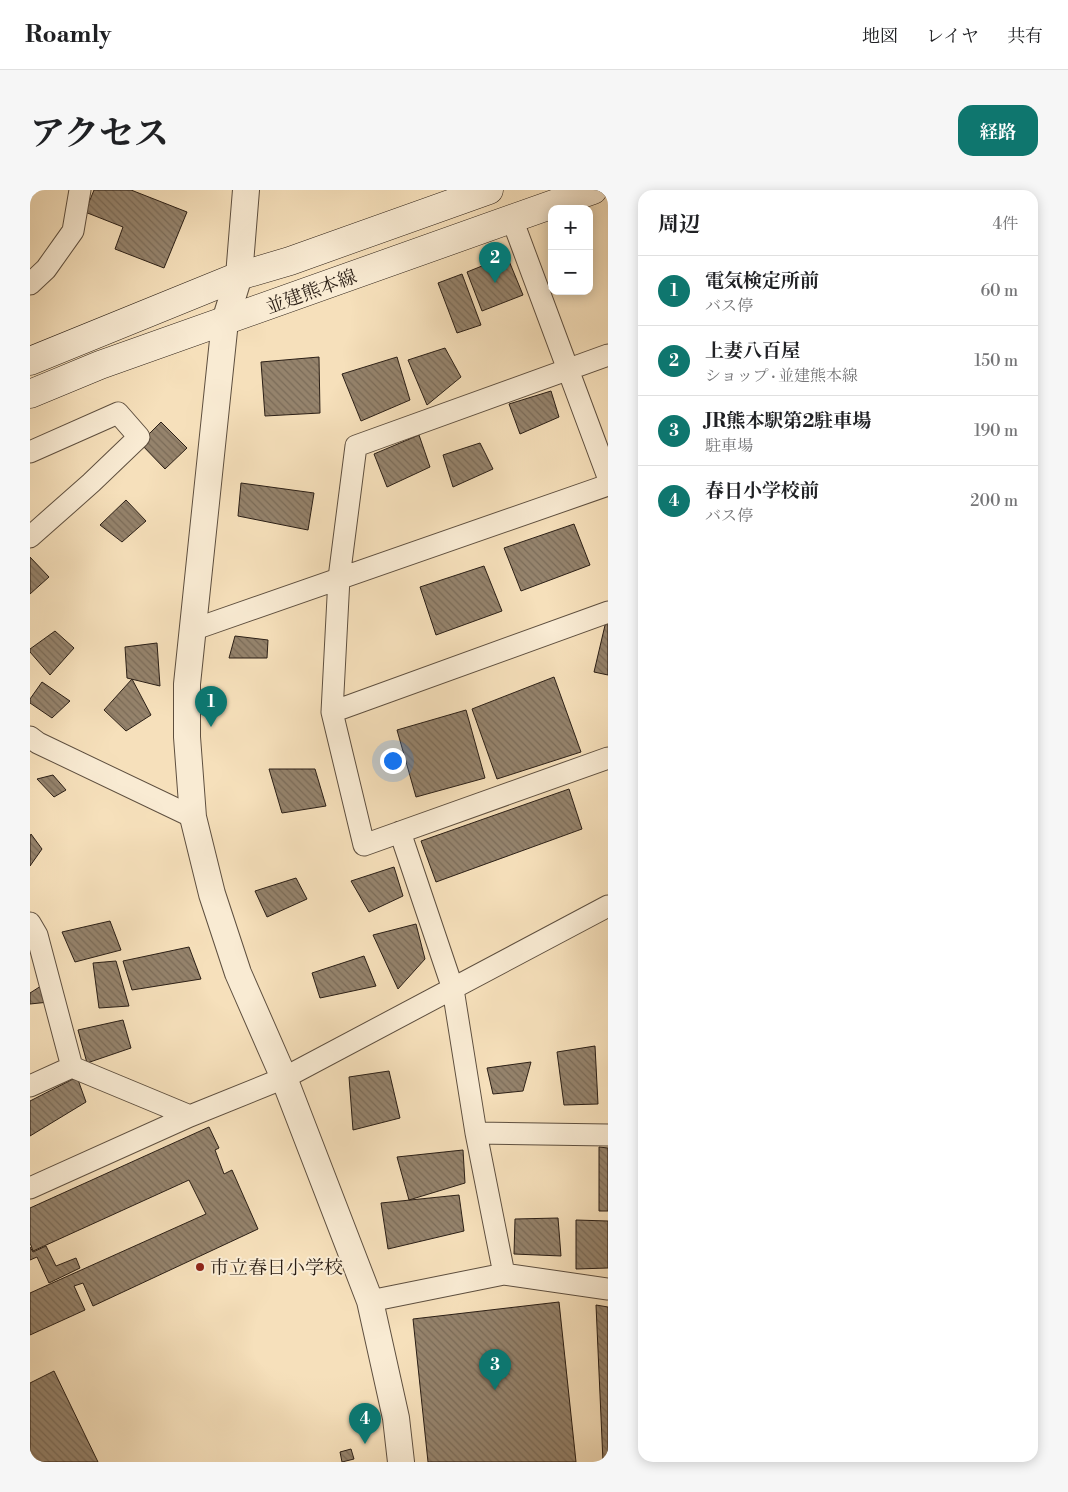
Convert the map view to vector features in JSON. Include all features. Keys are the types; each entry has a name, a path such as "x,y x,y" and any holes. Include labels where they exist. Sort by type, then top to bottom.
{"main road":[{"name":"並建熊本線","path":"30,361 239,276 290,261 489,190"},
{"name":"並建熊本線","path":"30,394 100,365 593,190"}],"street":[{"path":"30,284 46,269 73,231 80,190"},
{"path":"246,190 239,276 225,321 187,684 187,736 193,817 212,894 238,973 284,1078 370,1301 396,1418 401,1462"},
{"path":"512,219 608,477"},
{"path":"608,355 356,446 339,578 332,712 364,845 608,758"},
{"path":"30,452 118,413 139,437 30,537"},
{"path":"192,630 608,485"},
{"path":"332,712 608,612"},
{"path":"30,737 38,743 193,817"},
{"path":"400,832 453,989 476,1133 504,1274"},
{"path":"30,1188 190,1116 284,1078 608,906"},
{"path":"30,923 37,935 72,1067"},
{"path":"30,1086 72,1067 190,1116"},
{"path":"476,1133 608,1135"},
{"path":"370,1301 504,1274 608,1289"}],"building":[{"path":"30,190 37,190 30,199"},
{"path":"94,190 131,190 187,212 164,268 115,249 123,227 85,212"},
{"path":"507,256 523,295 482,311 467,272"},
{"path":"462,274 481,325 457,333 438,283"},
{"path":"445,348 461,377 427,405 408,360"},
{"path":"319,357 320,413 265,416 261,362"},
{"path":"397,357 410,400 361,421 342,374"},
{"path":"551,391 559,417 520,434 509,404"},
{"path":"161,422 187,448 165,469 140,443"},
{"path":"419,435 430,467 387,487 374,454"},
{"path":"480,443 493,469 453,487 443,455"},
{"path":"241,483 314,493 308,530 238,516"},
{"path":"126,500 146,521 122,542 100,525"},
{"path":"574,524 590,565 521,591 504,548"},
{"path":"30,557 49,577 30,594"},
{"path":"484,566 502,611 436,635 420,587"},
{"path":"606,621 608,621 608,675 594,672"},
{"path":"55,631 74,648 50,675 30,652 30,649"},
{"path":"235,636 268,640 267,658 229,658"},
{"path":"157,643 160,686 127,678 125,647"},
{"path":"554,677 581,752 497,779 472,709"},
{"path":"132,679 151,715 126,731 104,710"},
{"path":"42,682 70,701 52,718 30,703 30,699"},
{"path":"466,710 485,778 416,797 397,730"},
{"path":"269,769 315,769 326,806 282,813"},
{"path":"53,775 66,790 54,797 37,779"},
{"path":"569,789 582,829 436,882 421,841"},
{"path":"31,834 42,849 30,866 30,836"},
{"path":"394,867 403,896 369,912 351,881"},
{"path":"296,878 307,899 267,917 255,891"},
{"path":"110,921 121,950 75,962 62,932"},
{"path":"416,924 425,959 398,989 373,935"},
{"path":"189,947 201,979 132,990 123,961"},
{"path":"364,956 376,986 320,998 312,973"},
{"path":"116,961 129,1006 99,1008 93,963"},
{"path":"41,986 49,1002 30,1004 30,993"},
{"path":"123,1020 131,1048 87,1063 78,1030"},
{"path":"595,1046 598,1104 564,1105 557,1052"},
{"path":"531,1062 523,1091 493,1094 487,1068"},
{"path":"389,1071 400,1118 353,1130 349,1077"},
{"path":"77,1077 86,1102 30,1136 30,1101"},
{"path":"209,1127 219,1148 215,1150 224,1174 232,1170 258,1229 93,1306 83,1283 74,1286 85,1310 30,1335 30,1293 206,1214 189,1180 33,1251 30,1243 30,1208"},
{"path":"599,1147 608,1148 608,1211 599,1211"},
{"path":"463,1150 465,1183 409,1200 397,1157"},
{"path":"459,1195 464,1231 388,1249 381,1203"},
{"path":"558,1218 561,1256 514,1254 515,1219"},
{"path":"576,1220 608,1221 608,1268 576,1269"},
{"path":"46,1246 56,1266 76,1258 80,1268 49,1283 37,1257 30,1260 30,1247 33,1252"},
{"path":"559,1302 576,1462 428,1462 413,1319"},
{"path":"596,1305 608,1307 608,1462 603,1462"},
{"path":"54,1371 98,1462 30,1462 30,1383"},
{"path":"351,1449 354,1459 342,1462 340,1452"}],"place":[{"name":"上妻八百屋","path":"495,283"},
{"name":"電気検定所前","path":"211,727"},
{"name":"市立春日小学校","path":"200,1267"},
{"name":"JR熊本駅第2駐車場","path":"495,1390"},
{"name":"春日小学校前","path":"365,1444"}]}
